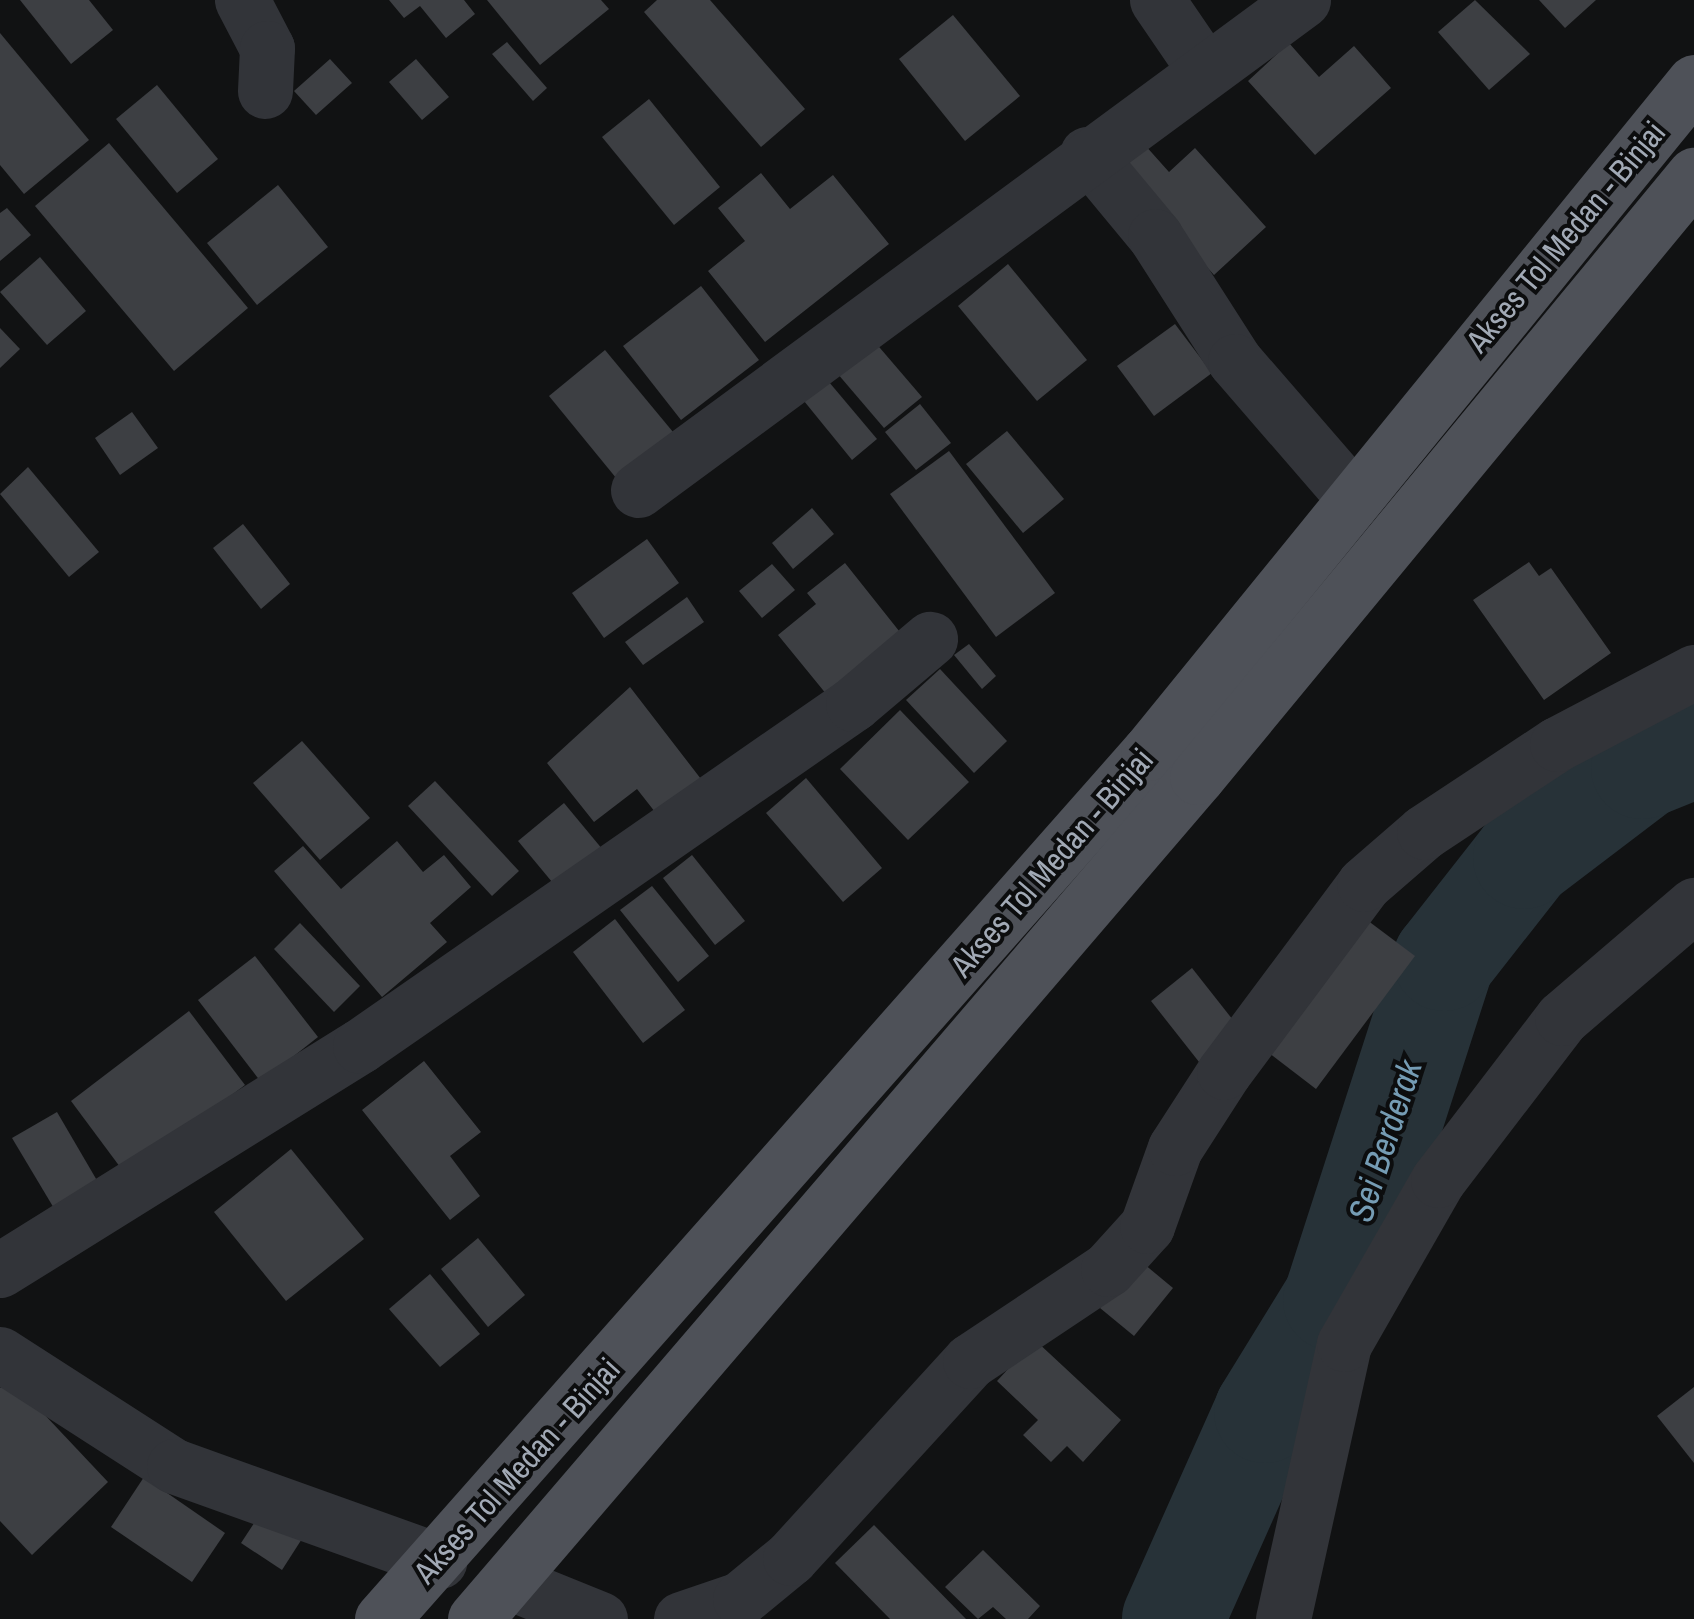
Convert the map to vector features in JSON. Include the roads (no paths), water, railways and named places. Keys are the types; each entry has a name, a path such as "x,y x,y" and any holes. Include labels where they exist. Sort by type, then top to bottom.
{"main road":[{"name":"Akses Tol Medan - Binjai","path":"382,1619 439,1561 1148,754 1352,496 1694,82"},
{"path":"1642,145 1691,179"},
{"name":"Akses Tol Medan - Binjai","path":"493,1601 1691,179"}],"street":[{"path":"242,0 267,48 265,91"},
{"path":"1156,0 1204,69"},
{"path":"638,490 1087,154 1303,0"},
{"path":"1087,154 1236,362 1352,496"},
{"path":"0,1270 360,1046 853,704 930,640"},
{"path":"682,1619 740,1599 817,1530 970,1361 1108,1270 1147,1226 1175,1148 1224,1072 1364,884 1424,832 1557,744 1694,672"},
{"path":"1282,1619 1344,1344 1429,1196 1562,1018 1694,905"},
{"path":"0,1354 174,1466 439,1561"},
{"path":"493,1601 600,1619"}],"waterway":[{"name":"Sei Berderak","path":"1173,1619 1265,1412 1334,1300 1444,960 1524,858 1642,768 1694,747"}]}
